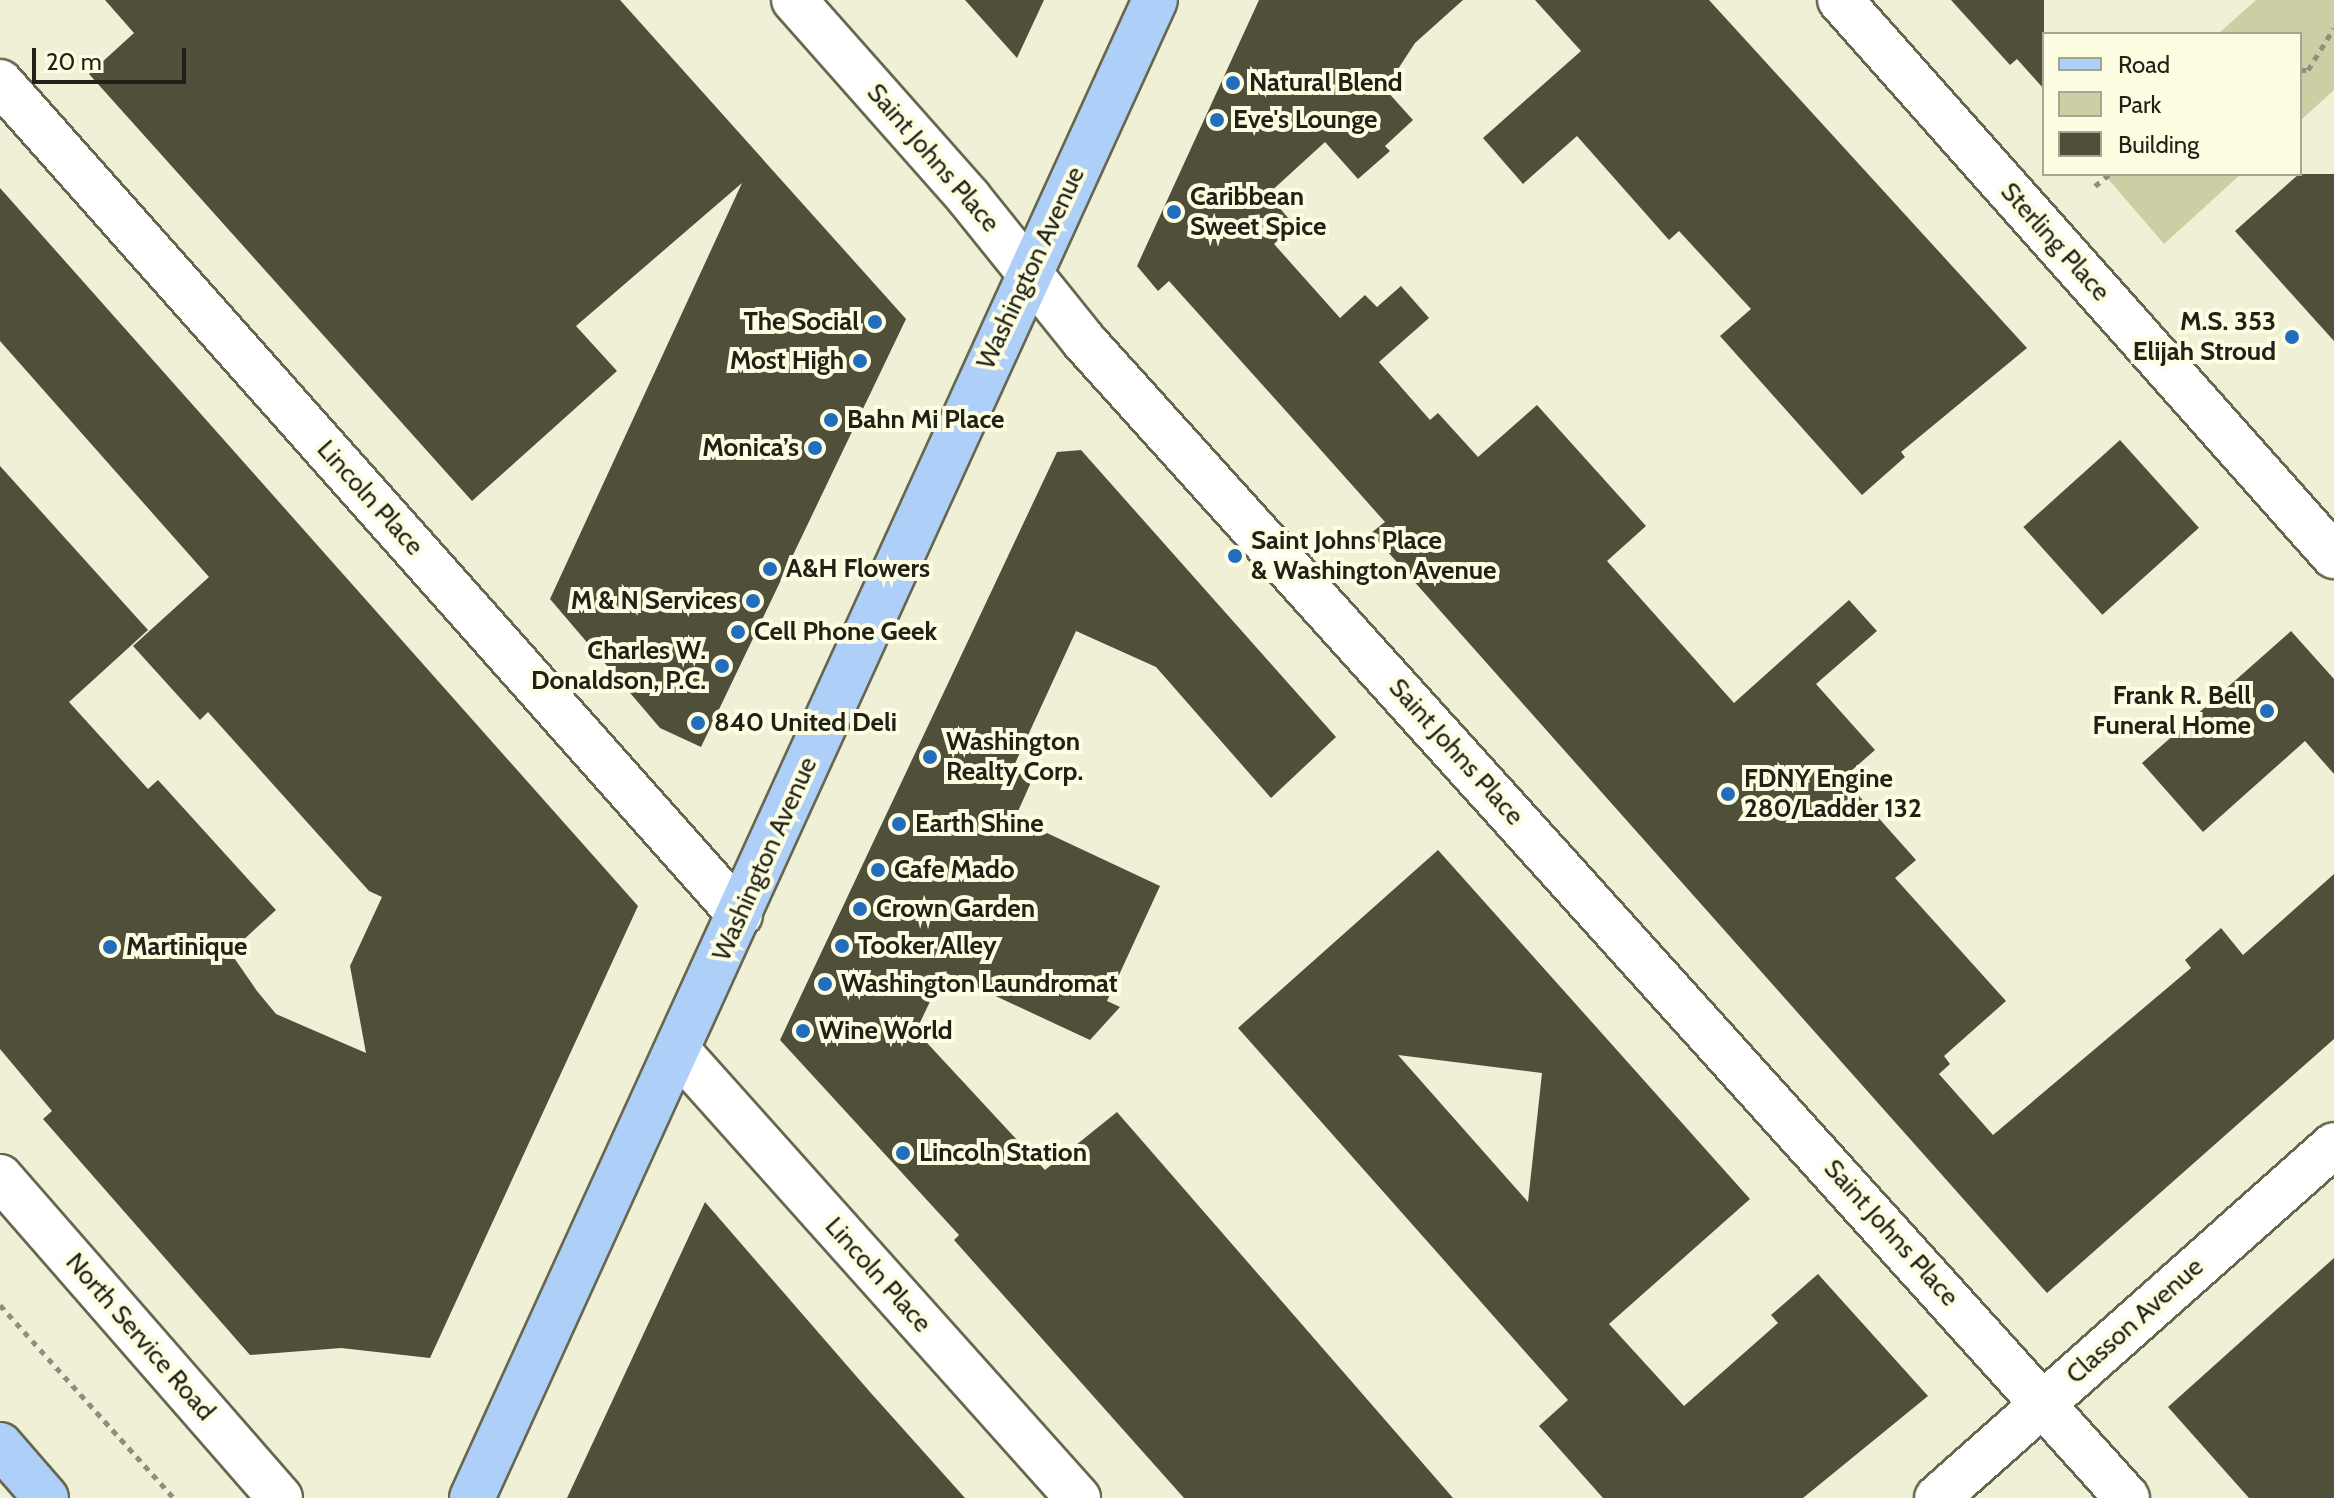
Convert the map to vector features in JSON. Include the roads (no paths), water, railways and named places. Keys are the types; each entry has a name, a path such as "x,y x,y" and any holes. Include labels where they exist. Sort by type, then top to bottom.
{"main road":[{"name":"Washington Avenue","path":"472,1498 1155,0"},
{"path":"0,1445 46,1498"}],"street":[{"name":"Saint Johns Place","path":"794,0 1029,272 1083,340 2127,1498"},
{"name":"Sterling Place","path":"1840,0 2334,556"},
{"name":"Lincoln Place","path":"0,82 740,915"},
{"name":"Lincoln Place","path":"678,1051 1078,1498"},
{"name":"Classon Avenue","path":"1937,1498 2334,1145"},
{"name":"North Service Road","path":"0,1177 280,1498"}],"place":[{"name":"Natural Blend","path":"1233,83"},
{"name":"Eve's Lounge","path":"1217,120"},
{"name":"Caribbean Sweet Spice","path":"1174,212"},
{"name":"The Social","path":"875,322"},
{"name":"M.S. 353 Elijah Stroud","path":"2292,337"},
{"name":"Most High","path":"860,361"},
{"name":"Bahn Mi Place","path":"831,420"},
{"name":"Monica’s","path":"815,448"},
{"name":"Saint Johns Place & Washington Avenue","path":"1235,556"},
{"name":"A&H Flowers","path":"770,569"},
{"name":"M & N Services","path":"753,601"},
{"name":"Cell Phone Geek","path":"738,632"},
{"name":"Charles W. Donaldson, P.C.","path":"722,666"},
{"name":"Frank R. Bell Funeral Home","path":"2267,711"},
{"name":"840 United Deli","path":"698,723"},
{"name":"Washington Realty Corp.","path":"930,757"},
{"name":"FDNY Engine 280/Ladder 132","path":"1728,794"},
{"name":"Earth Shine","path":"899,824"},
{"name":"Cafe Mado","path":"878,870"},
{"name":"Crown Garden","path":"860,909"},
{"name":"Tooker Alley","path":"842,946"},
{"name":"Martinique","path":"110,947"},
{"name":"Washington Laundromat","path":"825,984"},
{"name":"Wine World","path":"803,1031"},
{"name":"Lincoln Station","path":"903,1153"}]}
